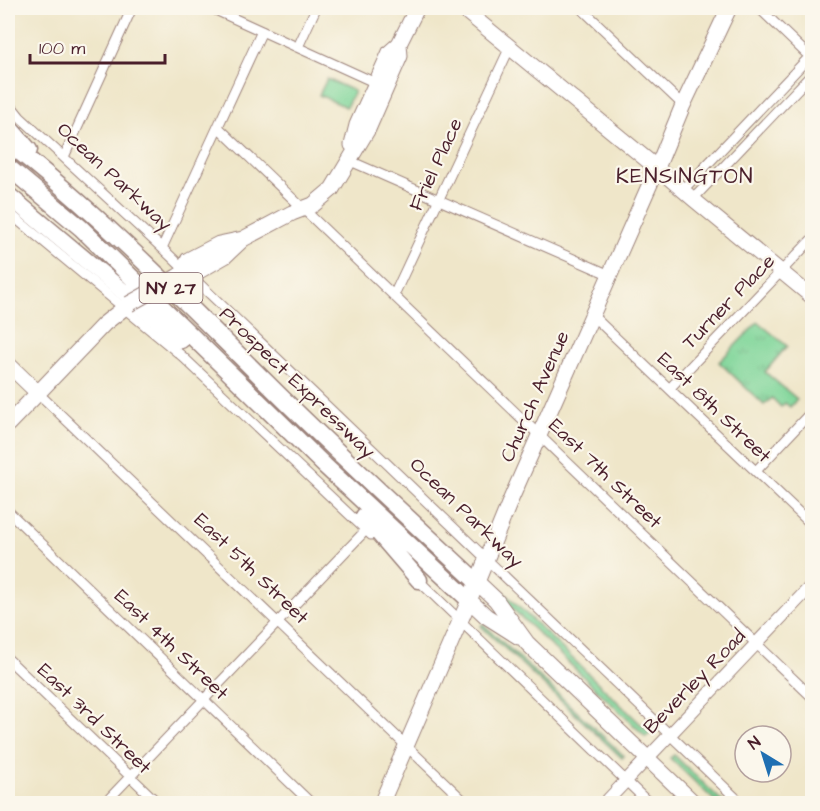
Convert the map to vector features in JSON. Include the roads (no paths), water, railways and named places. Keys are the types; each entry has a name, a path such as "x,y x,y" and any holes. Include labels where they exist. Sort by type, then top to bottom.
{"highway":[{"path":"8,126 46,172"},
{"name":"Prospect Expressway","path":"8,143 46,172 148,266 292,408 477,582"},
{"name":"Prospect Expressway","path":"8,167 81,228 325,466 469,600"},
{"path":"8,195 157,318 200,358 231,373"},
{"path":"325,466 334,484 372,524 418,580"}],"main road":[{"name":"NY 27","path":"38,393 104,324 126,306 181,274 188,260 219,244 243,239 320,200 332,189 368,129 381,85 400,56 399,44 417,8"},
{"path":"462,8 813,297"},
{"name":"Church Avenue","path":"381,804 683,105 729,8"},
{"name":"East 5th Street","path":"8,364 38,393"},
{"path":"8,424 38,393"},
{"path":"477,582 496,600 527,642 695,804"},
{"path":"469,600 486,616 527,642"}],"street":[{"path":"64,157 132,8"},
{"path":"211,8 381,85"},
{"path":"298,47 316,8"},
{"path":"580,8 683,105"},
{"path":"688,195 700,172 812,57 759,8"},
{"path":"162,248 262,31"},
{"name":"Friel Place","path":"394,295 510,47"},
{"path":"688,195 710,181 813,74"},
{"name":"Ocean Parkway","path":"8,102 20,117 162,248 181,274 742,804"},
{"name":"East 7th Street","path":"218,127 813,697"},
{"path":"348,160 610,275"},
{"path":"700,172 710,181"},
{"path":"8,212 126,306 182,356 650,804"},
{"name":"Turner Place","path":"670,388 813,239"},
{"name":"East 8th Street","path":"593,316 813,525"},
{"name":"East 5th Street","path":"38,393 467,804"},
{"path":"756,471 813,411"},
{"name":"East 4th Street","path":"8,511 312,804"},
{"path":"104,804 366,530"},
{"name":"Beverley Road","path":"604,804 813,585"},
{"name":"East 3rd Street","path":"8,659 159,804"}],"district":[{"name":"KENSINGTON","path":"685,176"}]}
